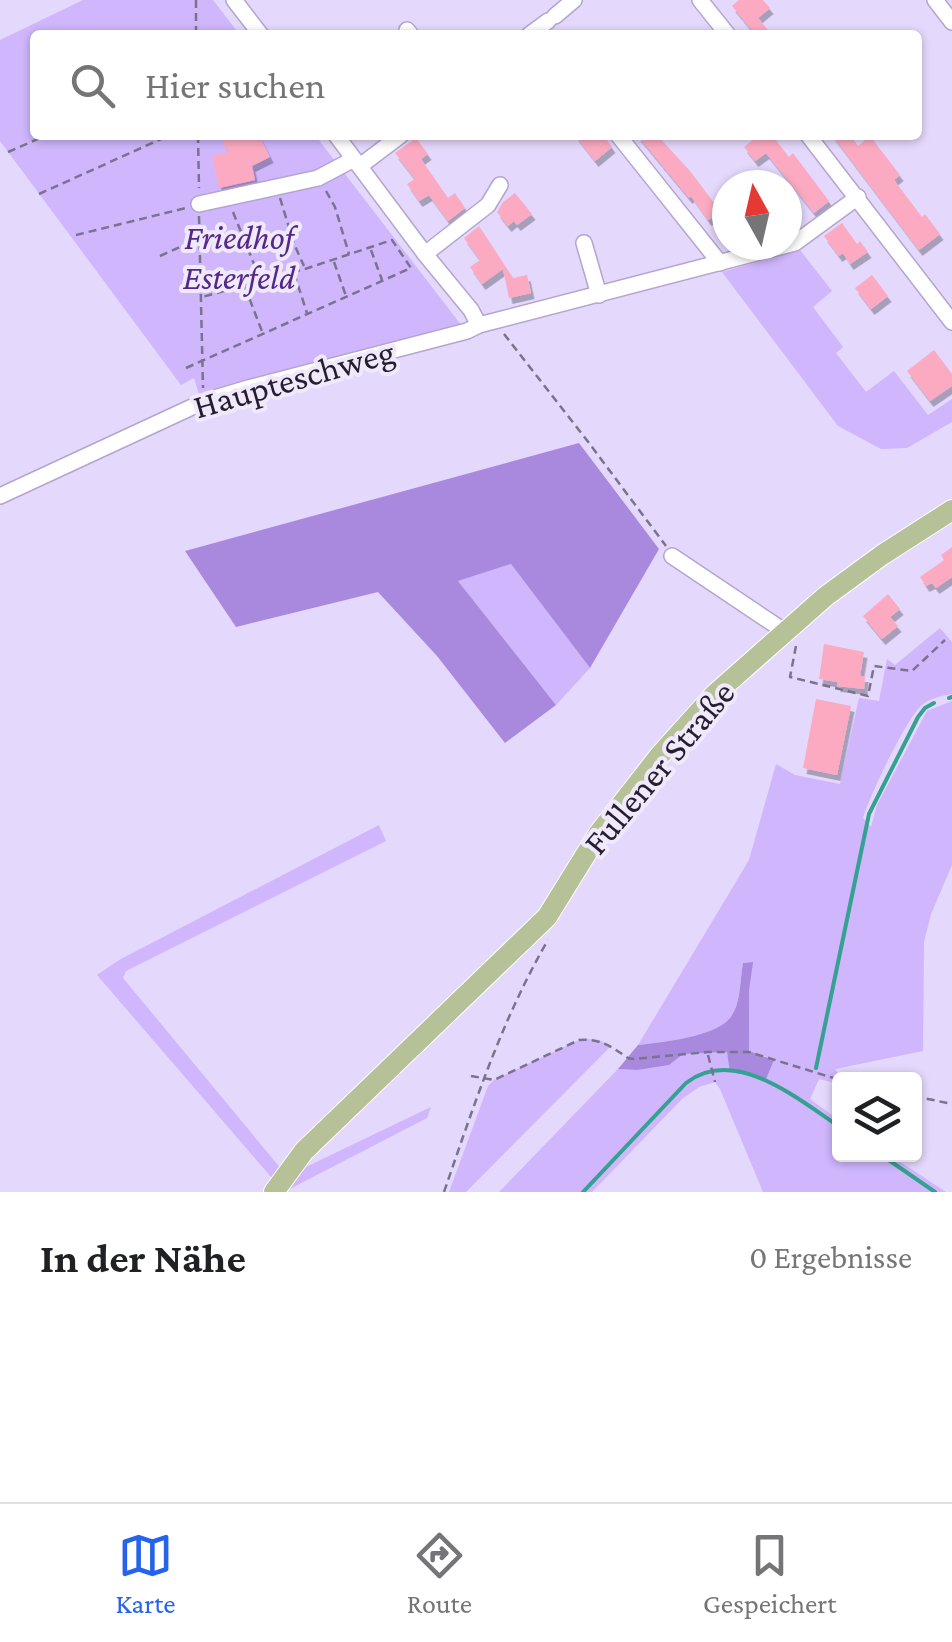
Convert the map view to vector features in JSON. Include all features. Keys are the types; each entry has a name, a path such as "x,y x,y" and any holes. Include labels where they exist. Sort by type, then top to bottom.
{"main road":[{"name":"Fullener Straße","path":"274,1192 304,1151 550,923 599,833 660,755 715,694 791,633 826,596 952,510"}],"street":[{"path":"234,0 256,30"},
{"path":"535,30 574,0"},
{"path":"700,0 724,30"},
{"path":"935,0 952,22"},
{"path":"340,140 479,325"},
{"path":"199,204 318,178 357,162 393,140"},
{"path":"622,140 720,263"},
{"path":"812,140 952,322"},
{"path":"425,254 488,205 500,185"},
{"name":"Haupteschweg","path":"0,496 204,401 795,244 858,197"},
{"path":"584,243 599,295"},
{"path":"672,556 791,633"}],"path":[{"path":"196,0 196,30"},
{"path":"8,152 36,140"},
{"path":"38,194 159,140"},
{"path":"198,140 204,401"},
{"path":"318,178 335,207 350,255"},
{"path":"276,187 305,269"},
{"path":"228,198 260,281"},
{"path":"76,235 199,204"},
{"path":"160,256 200,238"},
{"path":"186,368 411,268 392,240 202,297"},
{"path":"370,248 382,280"},
{"path":"333,260 346,296"},
{"path":"294,272 308,314"},
{"path":"244,286 264,334"},
{"path":"496,322 672,556"},
{"path":"791,633 790,677 868,696 874,666 912,671 945,640"},
{"path":"444,1192 482,1080 550,923"},
{"path":"471,1076 494,1080 579,1040 599,1040 634,1059 748,1052 832,1078"},
{"path":"708,1052 715,1082"},
{"path":"922,1098 952,1104"}],"green space":[{"name":"Friedhof Esterfeld","path":"83,0 213,0 236,30 30,30 30,140 319,140 462,326 199,394 194,378 181,385 0,141 0,40"},
{"path":"802,253 832,291 813,307 843,347 836,353 866,392 894,371 928,415 952,399 952,422 907,448 881,449 838,426 722,272 765,260 802,260"},
{"path":"511,564 590,668 556,705 458,581"},
{"path":"940,628 952,642 952,694 929,701 915,712 889,758 863,818 871,827 877,805 927,711 952,701 952,865 924,942 923,1051 835,1069 832,1082 819,1079 810,1099 832,1115 832,1162 901,1162 946,1192 763,1192 715,1082 682,1099 592,1192 499,1192 618,1069 637,1070 682,1054 727,1052 731,1072 748,1074 768,1057 749,1052 752,962 743,963 736,1006 723,1024 687,1038 638,1045 749,860 776,764 795,775 840,784 859,698 879,701 887,659 895,665"},
{"path":"379,825 386,841 126,971 123,978 287,1176 431,1107 427,1118 284,1192 97,975"},
{"path":"588,1039 611,1046 466,1192 449,1192 488,1086"}],"shaded area":[{"path":"579,443 659,549 590,668 511,564 458,581 556,705 505,743 437,656 378,592 236,627 185,551"},
{"path":"753,962 749,1051 774,1060 766,1079 730,1072 727,1052 683,1054 669,1065 618,1069 638,1045 687,1038 723,1024 736,1006 743,963"}],"building":[{"path":"739,0 763,0 770,8 758,18 768,30 752,30 732,6"},
{"path":"262,140 270,157 252,166 255,180 219,188 212,156 228,152 222,141"},
{"path":"418,140 428,154 421,159 448,198 455,193 465,208 448,221 429,195 419,201 407,184 415,179 395,153"},
{"path":"579,140 607,140 612,147 595,161"},
{"path":"641,140 662,140 690,171 712,200 712,218 708,220"},
{"path":"753,140 776,140 789,157 793,153 829,201 814,213 802,198 802,170 780,170 766,153 755,161 744,147"},
{"path":"836,140 854,140 858,146 873,140 900,175 894,180 940,234 919,250"},
{"path":"515,193 532,214 517,225 514,221 508,226 497,212"},
{"path":"842,223 868,252 850,264 824,236"},
{"path":"479,226 513,278 527,275 531,293 509,298 503,269 482,284 470,267 480,260 464,238"},
{"path":"872,275 888,296 871,309 855,288"},
{"path":"934,350 952,374 952,386 930,401 907,371"},
{"path":"952,547 952,577 936,588 932,583 926,586 920,577 944,560 941,555"},
{"path":"888,594 900,609 890,617 898,626 882,639 863,616"},
{"path":"824,644 864,652 860,676 865,676 864,689 819,679"},
{"path":"816,699 851,706 837,775 803,768"}],"waterway":[{"path":"816,1068 869,814 918,717 934,703"},
{"path":"583,1192 686,1083 705,1073 725,1070 766,1081 832,1122"},
{"path":"892,1162 935,1192"}]}
